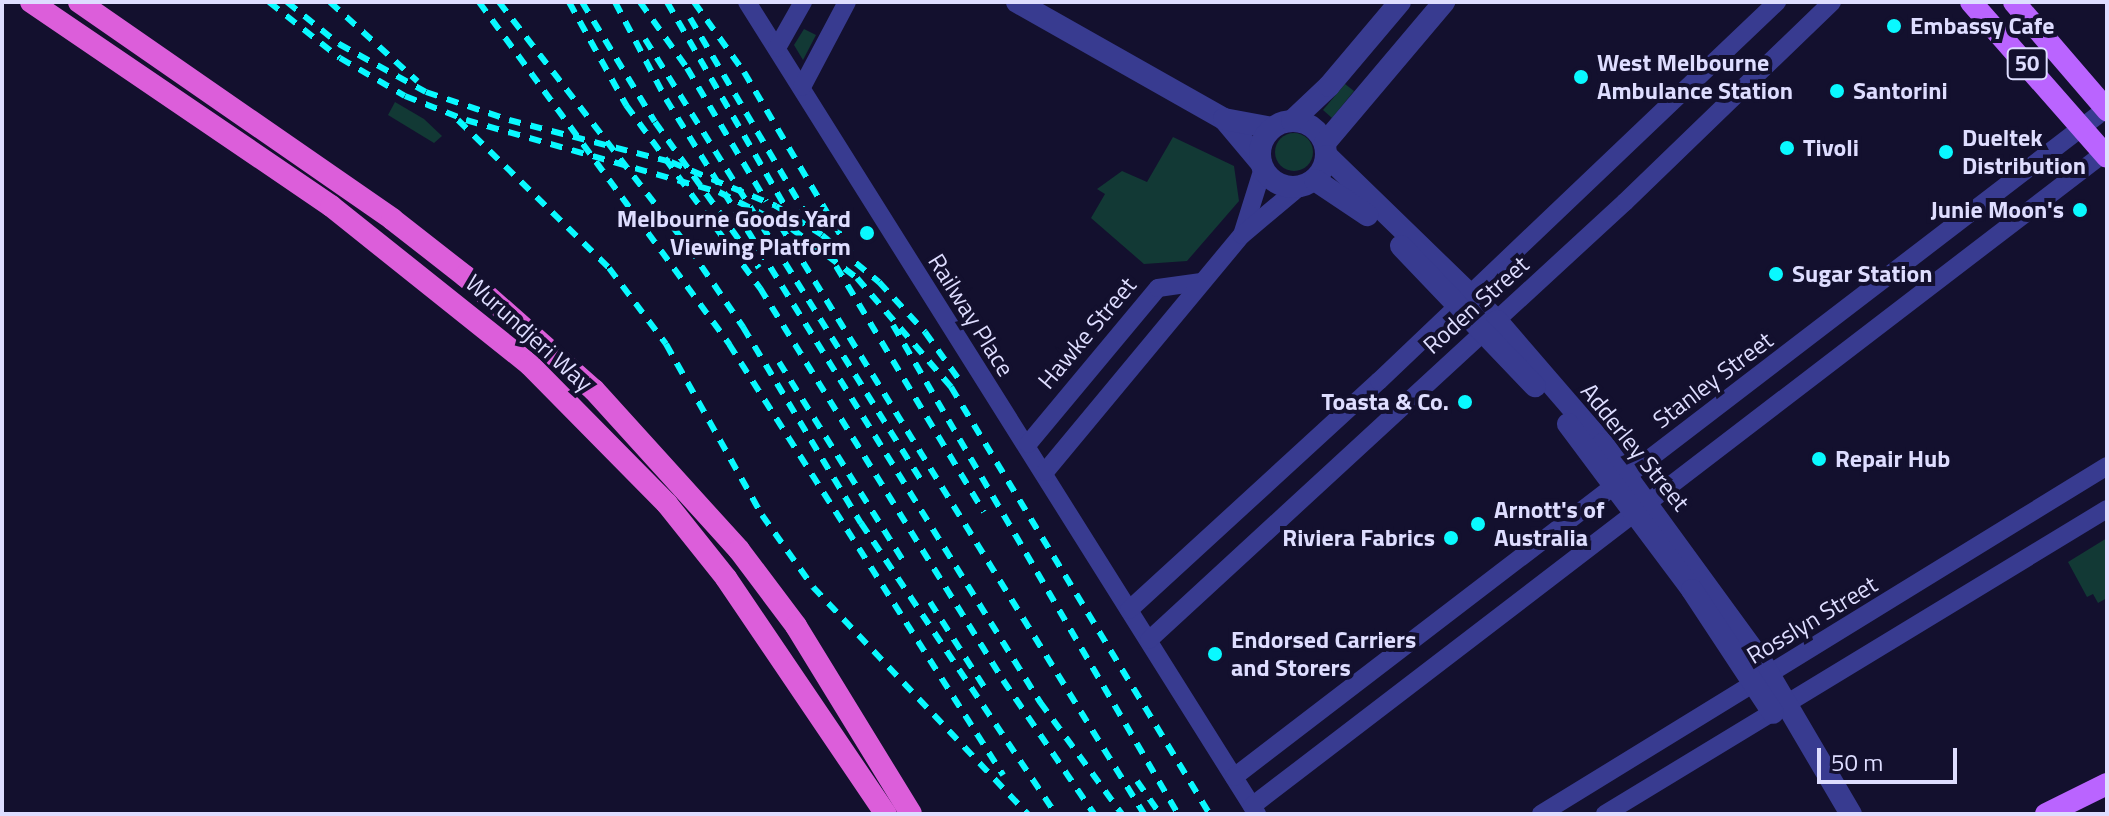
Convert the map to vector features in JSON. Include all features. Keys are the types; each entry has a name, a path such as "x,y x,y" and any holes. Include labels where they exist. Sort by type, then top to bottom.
{"highway":[{"name":"Wurundjeri Way","path":"31,2 331,206 451,297 542,376 667,504 726,578 886,814"},
{"name":"Wurundjeri Way","path":"79,2 392,219 489,296 594,390 739,550 796,626 911,814"}],"main road":[{"name":"50","path":"1971,2 2106,154"},
{"name":"50","path":"2014,2 2107,109"},
{"path":"2006,43 2030,20"},
{"path":"2046,814 2107,784"}],"street":[{"name":"Railway Place","path":"747,2 989,391 1028,444 1255,810"},
{"path":"777,48 803,2"},
{"path":"802,87 847,2"},
{"path":"1017,2 1224,119 1273,182 1306,184"},
{"path":"1242,235 1262,166 1261,144 1400,2"},
{"path":"1045,472 1242,235 1306,184 1326,149 1444,2"},
{"name":"Roden Street","path":"1129,610 1379,381 1462,297 1777,2"},
{"name":"Roden Street","path":"1149,640 1491,327 1832,2"},
{"name":"Stanley Street","path":"1234,777 2107,109"},
{"path":"1224,119 1312,126 1326,149"},
{"name":"Adderley Street","path":"1326,149 1491,327 1556,409 1644,510 1762,679 1851,814"},
{"path":"1255,810 2106,154"},
{"name":"Adderley Street","path":"1306,184 1350,200 1462,297"},
{"name":"Hawke Street","path":"1028,444 1154,291 1170,282 1200,282"},
{"name":"Rosslyn Street","path":"1541,814 2107,466"},
{"path":"1605,814 2107,509"}],"green space":[{"path":"804,29 816,35 803,60 794,45"},
{"path":"1345,84 1354,91 1332,118 1323,110"},
{"path":"395,102 424,119 442,136 434,143 388,115"},
{"path":"1294,133 1308,138 1313,152 1308,166 1294,171 1280,166 1275,152 1280,138"},
{"path":"1173,137 1234,166 1239,201 1187,261 1144,264 1091,218 1105,194 1097,189 1122,171 1147,182"},
{"path":"2107,538 2107,598 2098,603 2093,594 2087,597 2068,562"}],"railway":[{"path":"269,2 340,58 405,96 466,120 719,192 792,229 857,278 951,387 1210,814"},
{"path":"287,2 339,44 426,92 509,120 671,162 776,206 822,235 879,282 925,332 960,381"},
{"path":"330,2 417,81"},
{"path":"479,2 729,344 1003,775"},
{"path":"499,2 689,248 743,327 861,523 1056,814"},
{"path":"569,2 626,105 760,288 1003,680 1094,814"},
{"path":"582,2 655,122 759,268"},
{"path":"615,2 666,99 1040,702 1122,814"},
{"path":"640,2 687,68 766,201"},
{"path":"667,2 788,212"},
{"path":"694,2 744,72 851,253"},
{"path":"690,18 814,228"},
{"path":"645,39 921,480"},
{"path":"458,120 609,268 666,344 762,515 813,587 1028,814"},
{"path":"780,225 1144,814"},
{"path":"836,266 984,512"},
{"path":"893,325 1178,814"},
{"path":"779,362 904,562"},
{"path":"930,602 988,693"},
{"path":"1137,781 1160,814"}],"place":[{"name":"Embassy Cafe","path":"1894,26"},
{"name":"West Melbourne Ambulance Station","path":"1581,77"},
{"name":"Santorini","path":"1837,91"},
{"name":"Tivoli","path":"1787,148"},
{"name":"Dueltek Distribution","path":"1946,152"},
{"name":"Junie Moon's","path":"2080,210"},
{"name":"Melbourne Goods Yard Viewing Platform","path":"867,233"},
{"name":"Sugar Station","path":"1776,274"},
{"name":"Toasta & Co.","path":"1465,402"},
{"name":"Repair Hub","path":"1819,459"},
{"name":"Arnott's of Australia","path":"1478,524"},
{"name":"Riviera Fabrics","path":"1451,538"},
{"name":"Endorsed Carriers and Storers","path":"1215,654"}]}
